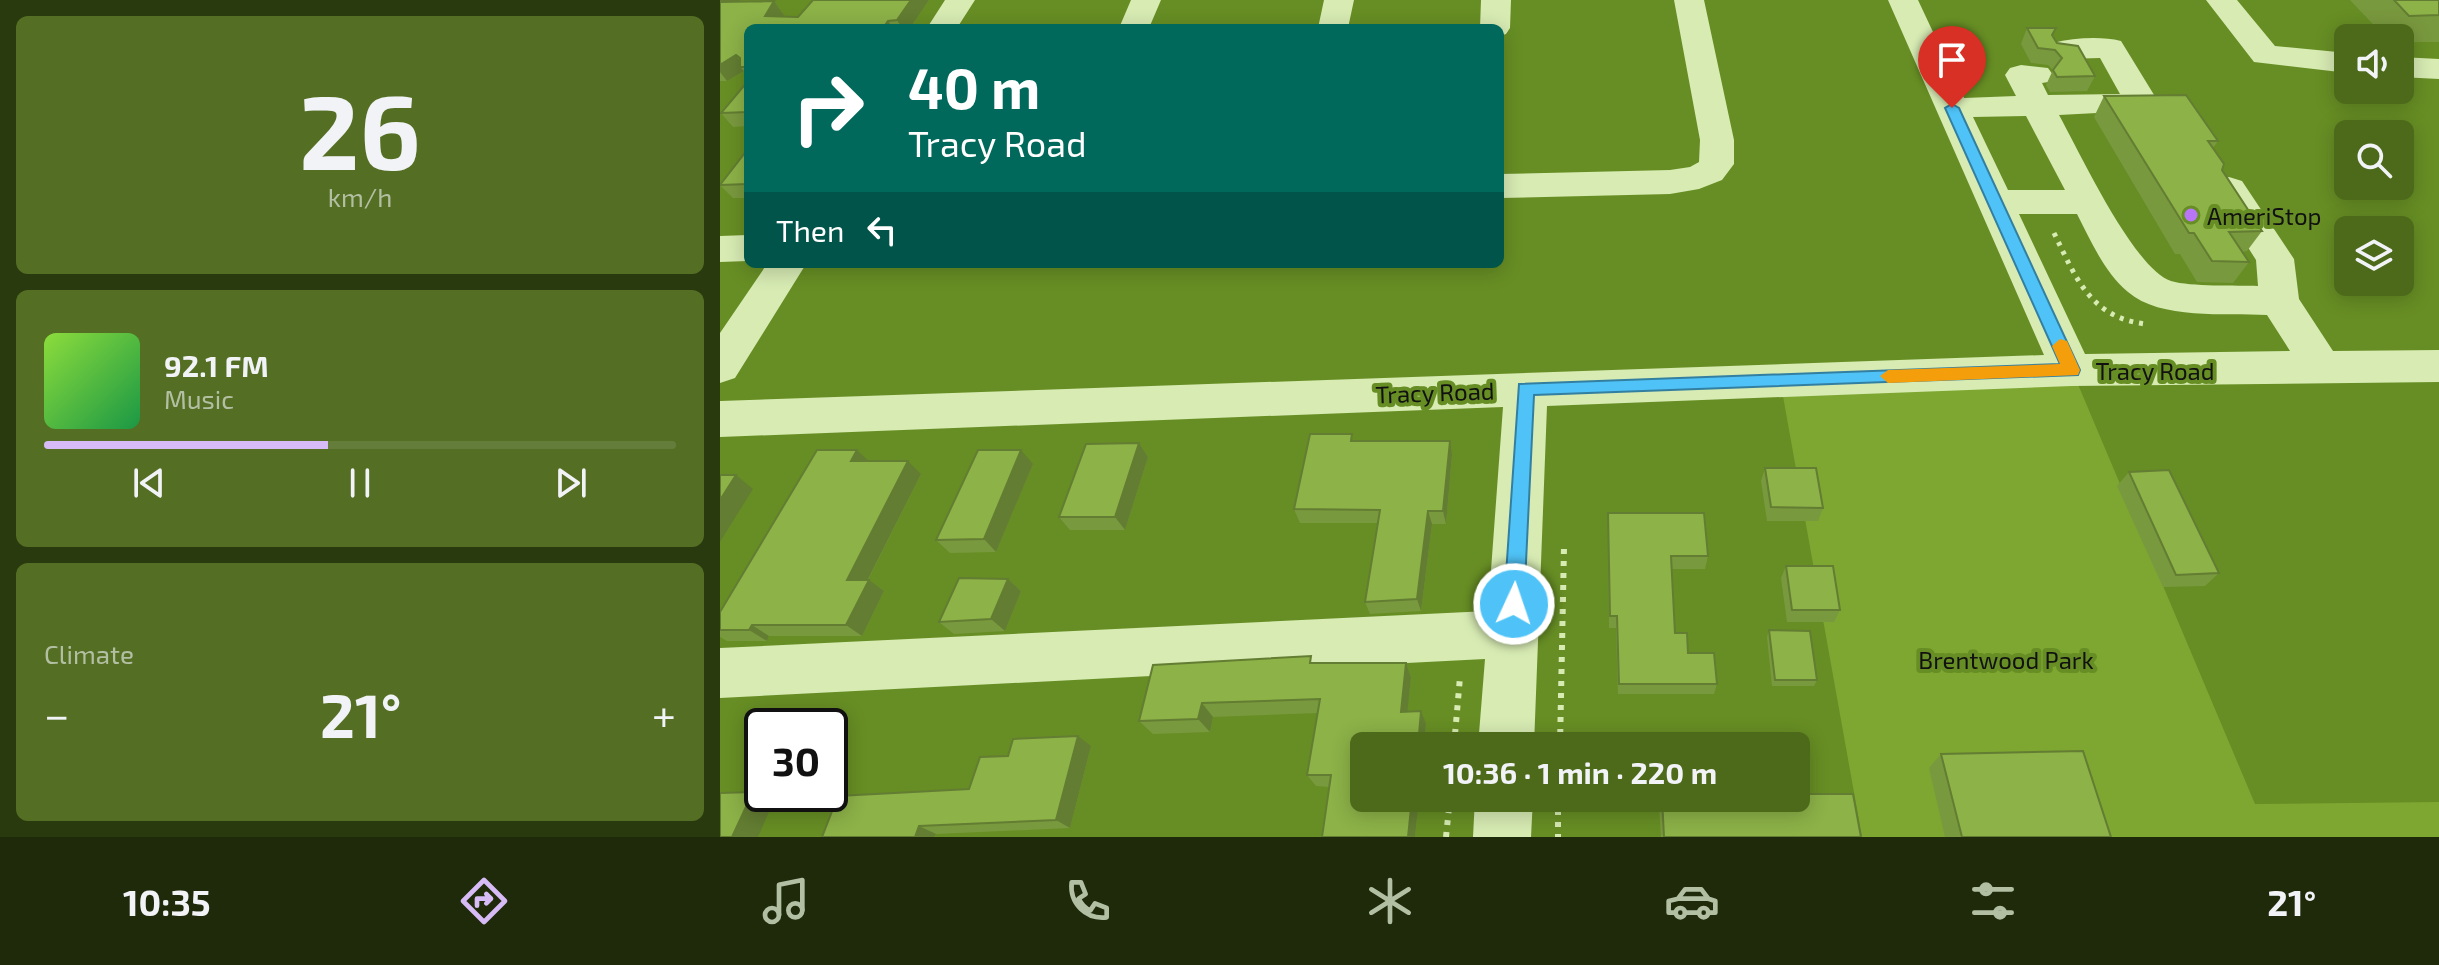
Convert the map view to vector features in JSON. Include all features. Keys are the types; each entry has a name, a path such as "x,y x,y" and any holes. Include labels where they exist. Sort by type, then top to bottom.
{"street":[{"path":"945,24 960,0"},
{"path":"1136,24 1146,0"},
{"path":"1334,24 1339,0"},
{"path":"1495,24 1496,0"},
{"path":"1504,186 1670,182 1709,172 1716,164 1717,140 1689,0"},
{"path":"1903,0 2072,370"},
{"path":"2221,0 2265,55 2334,62"},
{"path":"1952,108 2030,76 2142,103 2124,72 2070,62"},
{"path":"2414,68 2439,69"},
{"path":"2030,76 2118,256 2142,283 2166,296 2279,301"},
{"path":"2229,189 2275,259 2279,301 2322,368"},
{"path":"1995,202 2090,202"},
{"path":"720,249 744,248"},
{"path":"720,367 784,268"},
{"name":"Tracy Road","path":"720,419 2072,370 2439,366"},
{"path":"1504,732 1488,635 1526,388"},
{"path":"720,673 1488,635"},
{"path":"1502,837 1503,812"}],"path":[{"path":"1560,732 1564,541"},
{"path":"1458,732 1488,635"},
{"path":"1446,837 1449,812"},
{"path":"1558,812 1558,837"}],"green space":[{"name":"Brentwood Park","path":"2077,382 2255,804 2439,802 2439,837 1862,837 1781,385"}],"building":[{"path":"813,0 911,0 897,20 886,24 744,24 744,67 740,67 740,58 736,55 720,65 720,2 774,1 765,16 798,17"},
{"path":"2394,0 2439,0 2439,15 2409,16"},
{"path":"2027,28 2056,28 2052,35 2057,43 2078,46 2095,76 2057,77 2053,70 2062,58 2055,50 2038,48"},
{"path":"744,86 744,112 721,113"},
{"path":"2186,95 2218,141 2208,141 2224,164 2222,170 2262,231 2229,232 2249,262 2212,261 2194,233 2189,233 2104,96"},
{"path":"744,154 744,184 720,185"},
{"path":"1310,434 1352,434 1351,441 1450,441 1443,511 1428,511 1417,599 1365,602 1380,510 1294,509"},
{"path":"1139,443 1115,517 1059,517 1086,444"},
{"path":"817,450 857,450 851,461 908,461 847,580 869,580 846,625 752,625 749,630 720,630 720,612"},
{"path":"978,450 1021,450 984,539 936,540"},
{"path":"1765,468 1816,468 1823,508 1771,507"},
{"path":"2169,470 2219,573 2176,575 2129,472"},
{"path":"720,475 736,475 720,500"},
{"path":"1608,513 1704,513 1708,556 1671,556 1675,633 1687,633 1688,653 1714,653 1717,684 1619,684 1617,616 1610,616"},
{"path":"1786,566 1833,566 1840,610 1792,610"},
{"path":"959,578 1008,579 991,619 939,622"},
{"path":"1769,630 1810,631 1817,680 1775,680"},
{"path":"1311,656 1310,663 1406,663 1401,712 1421,711 1419,732 1350,732 1350,812 1411,812 1408,837 1322,837 1331,775 1307,775 1320,699 1202,703 1198,719 1139,721 1153,665"},
{"path":"1078,736 1056,820 919,826 915,837 822,837 832,812 848,812 848,795 969,789 980,757 1008,756 1013,739"},
{"path":"2083,751 2111,837 1962,837 1941,754"},
{"path":"744,792 744,811 732,837 720,837 720,793"},
{"path":"1810,794 1853,794 1861,837 1664,837 1663,812 1810,812"}],"slow traffic":[{"path":"1888,376 2072,370 2060,346"}],"place":[{"name":"AmeriStop","path":"2191,215"}],"route":[{"path":"1514,604 1526,388 2072,370 1952,108"}]}
